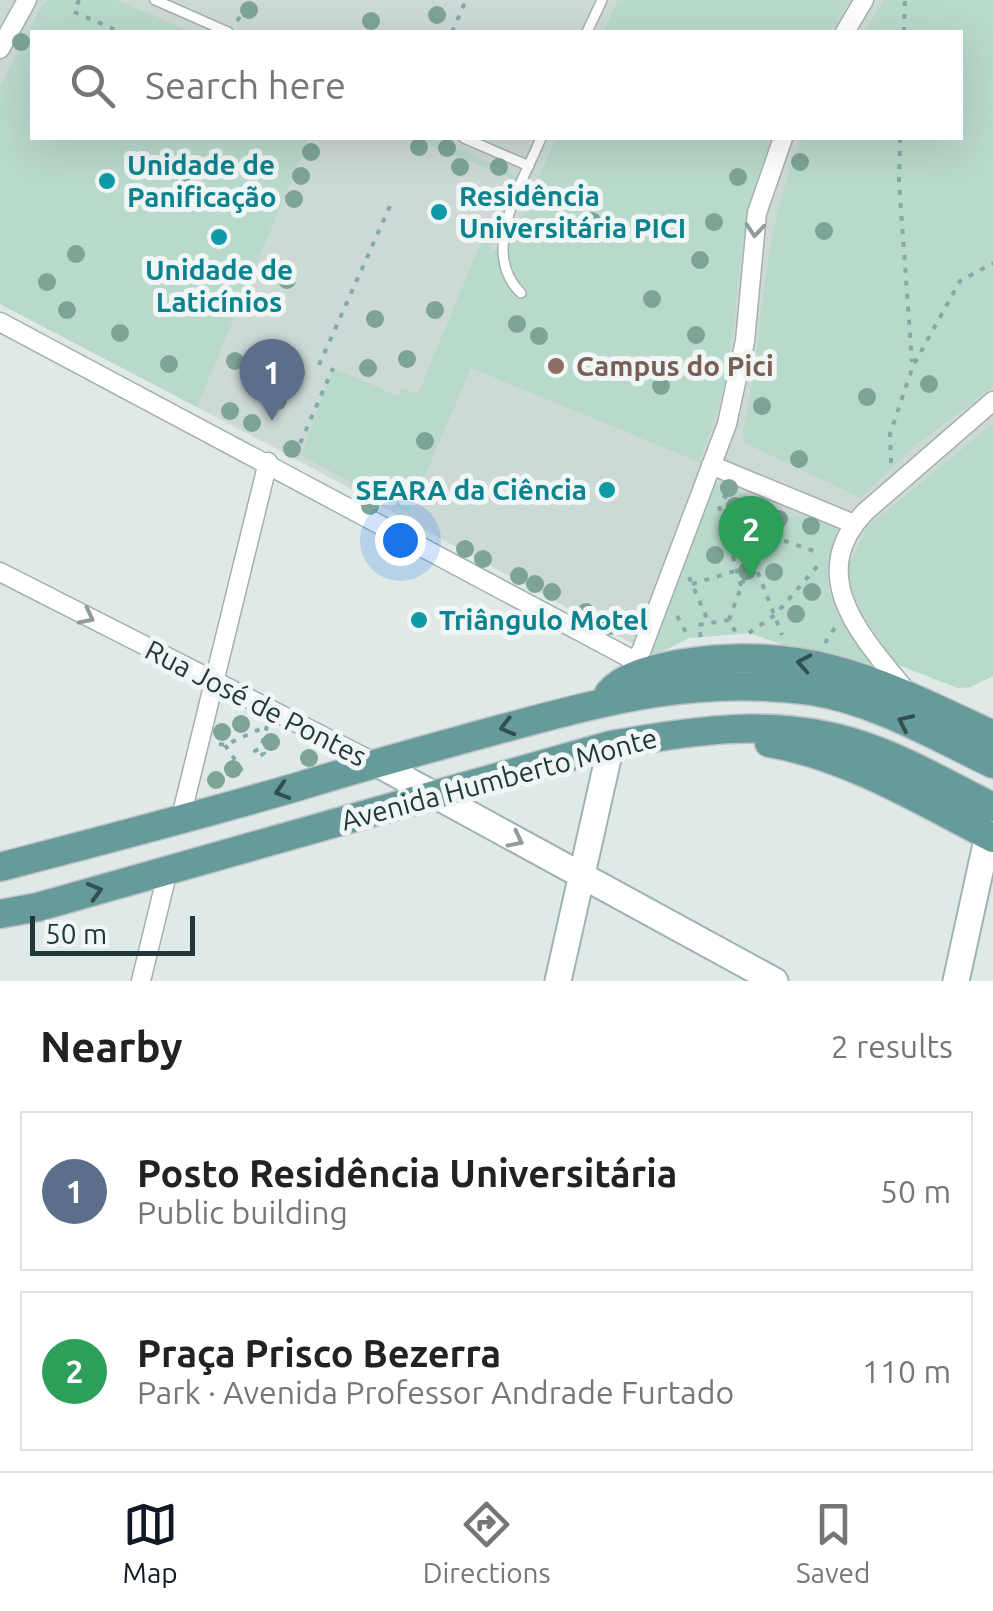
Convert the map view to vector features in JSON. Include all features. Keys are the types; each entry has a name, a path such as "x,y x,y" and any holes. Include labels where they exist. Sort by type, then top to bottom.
{"main road":[{"path":"601,702 637,671 736,656 778,658 842,670 992,732"},
{"name":"Avenida Humberto Monte","path":"0,867 180,822 376,763 601,702 714,686 814,692 847,699 896,717 993,764"},
{"name":"Avenida Humberto Monte","path":"0,914 38,907 612,745 688,731 762,726 832,737 862,745 993,807"},
{"path":"688,731 794,747 872,778 990,837"}],"street":[{"path":"0,49 27,0"},
{"path":"846,30 864,0"},
{"path":"0,322 268,462 637,671 727,424 745,341 757,213 782,140"},
{"path":"910,696 855,622 838,586 838,560 854,524 993,401"},
{"path":"180,822 268,462"},
{"path":"711,465 854,524"},
{"name":"Rua José de Pontes","path":"0,572 376,763 775,981"},
{"path":"558,981 612,745"},
{"path":"956,981 990,837"},
{"path":"142,981 168,870"}],"lane":[{"path":"155,0 223,30"},
{"path":"588,30 602,0"},
{"path":"469,140 529,166"},
{"path":"521,294 510,283 504,268 504,237 507,220 540,140"}],"path":[{"path":"79,0 74,12 110,29"},
{"path":"230,30 252,0"},
{"path":"453,30 466,0"},
{"path":"904,30 905,0"},
{"path":"900,140 899,182 912,366"},
{"path":"319,364 390,206"},
{"path":"892,489 890,434 912,366 960,281 993,263"},
{"path":"288,473 332,368"},
{"path":"742,586 714,486 761,533 828,555 776,615 749,634"},
{"path":"729,620 761,533"},
{"path":"752,558 785,644"},
{"path":"692,584 737,570"},
{"path":"687,574 709,623"},
{"path":"675,613 689,638"},
{"path":"818,654 841,618"},
{"path":"701,638 698,625 729,620"},
{"path":"729,620 737,634"},
{"path":"251,785 225,745 268,726 261,748 264,753 255,771"}],"shaded area":[{"name":"Campus do Pici","path":"0,0 993,0 993,676 958,688 879,657 818,654 749,633 689,638 655,656 294,458 0,304"}],"green space":[{"path":"48,0 117,0 187,30 30,30 30,140 308,140 197,407 0,304 0,86 41,7"},
{"path":"618,0 850,0 832,30 604,30"},
{"path":"884,0 993,0 993,387 913,447 861,498 742,442 770,250 782,196 801,140 963,140 963,30 865,30"},
{"path":"419,140 438,140 516,178 489,253 510,244 555,140 772,140 746,224 732,343 715,419 699,462 471,368 409,513 301,455 333,368 398,396 402,388 418,394 508,177"},
{"path":"993,424 993,676 958,688 896,664 848,584 849,564 868,526"},
{"path":"721,482 792,517 822,519 839,529 831,551 828,586 839,615 872,664 796,649 749,633 689,638 656,654 650,652 714,486"}],"place":[{"name":"Unidade de Panificação","path":"107,181"},
{"name":"Residência Universitária PICI","path":"439,212"},
{"name":"Unidade de Laticínios","path":"219,237"},
{"name":"Campus do Pici","path":"556,366"},
{"name":"Posto Residência Universitária","path":"272,421"},
{"name":"SEARA da Ciência","path":"607,490"},
{"name":"Praça Prisco Bezerra","path":"751,578"},
{"name":"Triângulo Motel","path":"419,620"}]}
